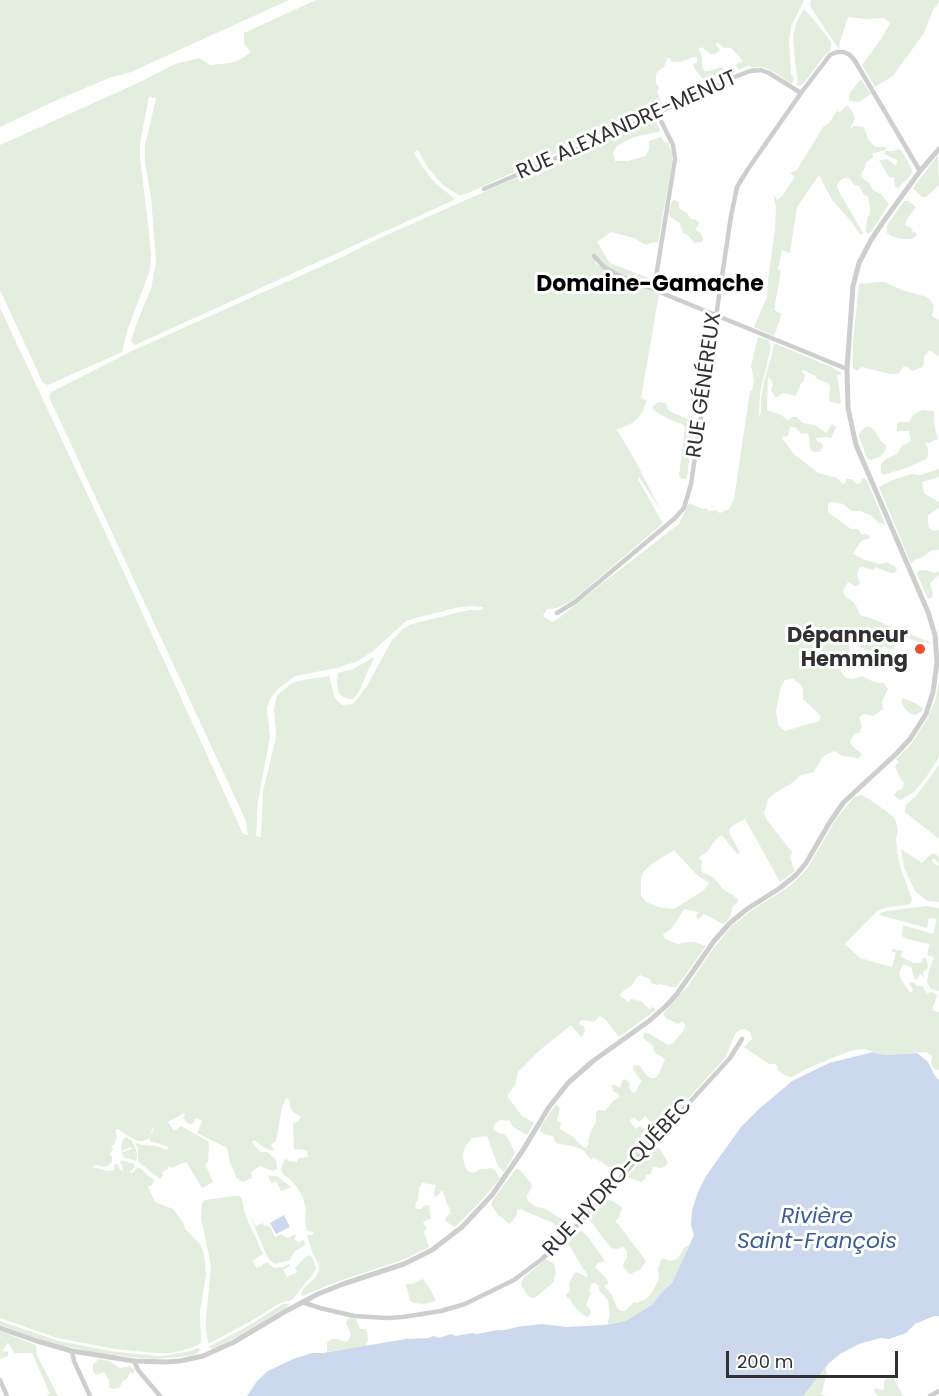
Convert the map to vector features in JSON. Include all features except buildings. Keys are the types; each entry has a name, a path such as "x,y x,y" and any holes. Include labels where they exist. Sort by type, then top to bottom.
{"street":[{"name":"RUE GÉNÉREUX","path":"557,613 575,602 684,508 691,484 737,187 801,93 830,55 844,52 855,61 920,171"},
{"name":"RUE ALEXANDRE-MENUT","path":"484,189 753,70 769,73 801,93"},
{"path":"654,289 675,159 673,145 657,113"},
{"path":"0,1328 72,1351 134,1361 172,1362 203,1356 234,1342 302,1302 343,1284 419,1258 438,1246 468,1221 499,1186 563,1089 593,1061 640,1028 666,1006 730,923 796,875 806,863 843,803 909,739 923,719 930,703 936,678 935,635 928,612 858,451 849,411 847,369 853,286 859,263 872,238 920,171 939,149"},
{"path":"594,256 608,270 847,369"},
{"name":"RUE HYDRO-QUÉBEC","path":"302,1302 354,1317 403,1317 465,1304 514,1280 542,1259 570,1233 730,1058 742,1039"},
{"path":"315,1296 312,1302 317,1308"},
{"path":"72,1351 73,1359 90,1396"},
{"path":"134,1361 138,1370 160,1396"},
{"path":"0,1380 8,1396"},
{"path":"930,1396 939,1391"}],"green space":[{"path":"0,0 289,0 131,72 109,78 0,127"},
{"path":"316,0 804,0 791,27 789,40 791,75 794,79 792,84 762,67 751,67 750,65 739,70 735,65 743,61 731,48 724,48 717,42 716,45 720,50 715,54 710,54 702,47 699,49 702,67 704,71 721,67 727,71 708,81 702,78 694,68 693,64 697,62 697,57 681,62 672,62 670,58 667,58 664,67 656,75 659,88 657,91 663,107 466,194 459,195 444,186 428,168 418,150 414,153 424,169 435,183 454,200 135,345 131,341 151,289 156,263 145,146 156,98 149,97 140,143 140,157 151,255 150,270 127,331 122,352 48,385 43,383 0,290 0,145 175,64 200,58 210,65 231,63 241,59 251,52 244,44 244,33"},
{"path":"811,0 939,0 939,2 933,10 924,33 893,76 875,87 862,65 890,23 884,18 848,17 839,45 840,49 811,8"},
{"path":"804,9 826,35 831,46 830,51 799,86 796,85 798,82 793,35"},
{"path":"861,79 871,94 859,102 849,101 849,94"},
{"path":"846,106 852,111 855,119 850,129 854,126 864,127 868,139 875,147 887,147 885,150 873,152 873,158 866,162 861,174 873,190 881,194 889,204 868,234 866,232 867,218 870,208 868,196 864,195 859,186 854,185 850,179 844,178 838,182 837,188 863,233 862,235 832,200 819,175 797,207 790,253 782,250 774,310 782,314 774,336 754,327 767,297 775,229 776,207 773,193 777,200 782,196 795,177 790,173 797,170 823,127 829,123 839,108 838,112 840,112"},
{"path":"654,118 660,129 659,132 632,138 617,146 613,152 615,161 628,161 645,156 649,150 649,141 661,137 665,143 668,142 672,153 658,243 646,245 634,238 611,232 597,242 610,263 651,279 650,281 647,284 616,272 598,259 594,262 607,271 659,294 641,398 647,401 638,418 617,430 661,511 639,477 638,479 662,522 573,600 557,608 547,609 543,616 552,622 559,618 679,524 689,503 720,513 729,509 734,499 750,391 752,391 754,381 751,366 758,337 769,340 771,347 760,393 759,416 764,382 774,343 841,373 842,376 837,374 841,402 839,404 829,400 828,383 806,371 802,370 805,375 796,396 783,393 775,397 771,390 773,385 768,377 767,410 788,420 797,417 803,423 815,425 826,433 832,424 836,427 831,438 816,438 823,447 820,452 813,452 807,433 801,434 796,428 790,427 788,436 782,438 794,454 818,473 837,478 843,484 846,479 852,479 857,484 863,478 867,480 885,524 879,523 870,515 860,511 852,511 843,504 830,502 828,504 828,512 851,529 858,529 861,534 870,536 861,541 853,554 881,564 887,562 894,565 897,570 891,573 875,567 874,570 859,568 857,575 859,585 855,586 848,582 843,591 844,595 853,602 860,615 932,643 922,643 905,637 903,642 899,640 892,650 883,646 880,651 891,656 890,658 835,637 835,640 849,646 850,649 847,661 840,668 846,678 853,679 862,676 874,682 884,683 888,689 882,702 883,709 873,716 865,714 859,717 862,726 860,732 854,734 850,741 852,746 862,754 859,758 842,756 835,751 827,754 822,757 814,772 801,775 768,799 764,813 766,819 792,852 790,858 795,871 780,882 745,819 730,828 729,832 740,853 737,854 722,835 717,838 707,852 699,858 702,861 702,872 714,878 724,890 737,898 738,902 732,907 729,919 723,924 704,914 698,920 696,916 699,912 684,909 671,929 663,934 665,939 678,944 694,942 706,946 684,977 676,987 671,987 651,983 650,979 640,975 620,996 629,1002 631,999 641,1001 649,1009 653,1007 656,1010 619,1037 600,1016 594,1022 580,1021 579,1024 585,1030 581,1037 571,1025 540,1050 518,1072 515,1085 507,1096 522,1116 534,1123 527,1135 513,1127 509,1120 500,1120 494,1125 493,1129 504,1134 515,1153 504,1172 498,1166 487,1136 472,1138 467,1144 463,1157 465,1167 469,1172 474,1173 480,1169 490,1168 494,1169 500,1178 455,1227 445,1221 451,1213 442,1190 435,1197 436,1185 422,1183 415,1206 421,1209 425,1205 429,1206 431,1218 423,1222 427,1229 424,1231 429,1247 403,1260 302,1296 303,1289 316,1277 319,1270 307,1235 314,1235 314,1232 307,1231 303,1198 281,1170 286,1159 297,1162 298,1158 308,1157 307,1150 294,1149 293,1123 298,1122 301,1117 292,1111 290,1100 286,1098 276,1141 271,1144 274,1151 266,1149 254,1140 252,1142 260,1152 267,1152 276,1160 277,1169 273,1171 260,1166 252,1171 252,1178 243,1182 236,1178 227,1148 197,1133 202,1121 196,1118 192,1125 183,1118 184,1113 168,1122 174,1131 181,1126 209,1142 208,1162 205,1164 213,1182 202,1188 186,1162 171,1168 168,1166 168,1169 162,1172 160,1179 141,1164 138,1161 138,1149 135,1143 167,1150 169,1147 150,1141 149,1137 153,1128 148,1139 143,1141 138,1141 118,1129 115,1130 117,1136 110,1154 112,1162 105,1167 96,1165 93,1167 107,1171 114,1170 114,1165 118,1164 120,1170 124,1171 120,1162 122,1160 134,1164 135,1168 130,1172 132,1173 138,1167 154,1180 153,1184 148,1187 155,1202 173,1209 185,1229 201,1245 206,1275 200,1312 200,1344 172,1353 115,1349 57,1338 0,1318 0,308 243,834 248,835 246,821 49,397 51,392 134,350 380,238 519,177 521,179","holes":["460,607 483,607 482,610 456,613 409,625 403,629 392,640 367,686 353,704 342,705 335,698 329,676 297,681 277,696 274,709 275,742 263,791 261,837 256,836 258,801 270,737 267,708 277,690 295,676 337,668 358,661 372,652 406,621","793,679 803,689 803,699 821,716 819,721 785,731 778,725 776,711 781,686 785,680","674,850 696,874 709,883 704,890 674,909 662,908 646,902 641,896 641,878 644,871"]},
{"path":"898,149 902,151 912,170 911,175 898,188 895,187 894,178 889,177 879,160 887,159 896,166 897,160 884,154 885,151"},
{"path":"938,155 939,185 926,197 922,197 913,188"},
{"path":"674,200 679,202 679,208 699,223 696,229 701,233 702,242 694,243 689,236 683,233 680,223 670,217 670,207"},
{"path":"904,201 909,201 916,207 905,225 917,233 911,239 902,239 887,233 887,226"},
{"path":"878,282 927,297 932,302 934,306 932,316 939,320 939,357 928,351 924,357 923,367 912,371 904,366 896,374 862,367 857,371 853,368 853,340 859,284"},
{"path":"660,402 666,403 668,410 674,413 687,419 690,415 694,419 686,479 679,476 685,427 653,410 653,406"},
{"path":"922,410 934,411 934,425 938,439 929,443 925,442 928,456 906,468 883,475 881,464 911,441 909,431 897,431 897,423 909,422 913,415"},
{"path":"868,426 886,445 881,456 871,460 867,458 859,436 861,431"},
{"path":"939,469 939,477 922,482 925,494 939,502 939,507 928,515 928,523 929,528 933,531 939,530 939,550 932,550 911,564 879,487 911,474 920,475"},
{"path":"926,570 935,573 939,571 939,575 930,583 933,593 928,599 917,574 918,571"},
{"path":"374,658 358,693 353,699 339,694 338,673 353,669"},
{"path":"939,682 939,757 914,792 900,800 894,795 902,789 904,783 895,766 899,762 896,759 911,744 927,719 935,701"},
{"path":"903,698 917,704 922,711 916,715 909,713 903,706"},
{"path":"939,765 939,839 905,812 906,805 916,796"},
{"path":"861,795 893,816 896,822 900,866 912,899 910,904 877,911 845,944 860,958 892,967 896,953 892,949 902,951 901,957 914,963 921,963 923,958 926,958 928,966 923,972 924,977 920,974 915,980 911,967 903,964 899,973 910,993 913,991 909,984 912,982 917,986 923,986 927,993 933,992 937,996 932,1010 939,1012 939,1070 934,1069 931,1064 932,1056 926,1052 884,1055 864,1049 845,1053 792,1077 786,1076 777,1070 776,1064 769,1064 744,1047 752,1039 750,1032 744,1029 735,1034 726,1057 674,1114 668,1112 672,1117 661,1130 645,1116 639,1122 634,1117 629,1121 636,1129 640,1126 646,1130 653,1139 621,1174 593,1157 591,1160 584,1151 576,1147 556,1143 553,1136 540,1131 556,1104 560,1108 557,1121 561,1123 560,1129 586,1148 596,1122 596,1112 605,1111 613,1101 620,1097 613,1091 613,1084 620,1088 624,1079 630,1084 631,1092 635,1093 642,1081 633,1070 635,1065 640,1066 651,1078 659,1074 665,1059 654,1052 653,1046 643,1038 644,1032 668,1045 673,1043 684,1030 685,1024 682,1021 678,1024 663,1014 688,986 712,950 731,927 752,910 790,886 807,869 836,819 854,797"},
{"path":"901,849 922,863 934,853 939,857 939,864 935,859 932,860 939,866 939,902 927,901 915,891 904,868"},
{"path":"926,906 939,908 939,991 931,989 927,982 934,957 927,955 930,944 902,936 903,925 933,934 937,919 929,918 927,928 879,915 887,911"},
{"path":"126,1137 132,1141 136,1149 136,1161 123,1157 122,1152 132,1149 131,1147 122,1151 123,1139"},
{"path":"655,1146 660,1149 668,1164 662,1168 653,1167 651,1174 646,1175 641,1182 627,1177"},
{"path":"516,1169 521,1171 531,1183 532,1186 527,1196 528,1201 536,1207 546,1209 568,1224 559,1228 553,1223 520,1209 517,1210 517,1215 510,1224 499,1216 491,1204 492,1201"},
{"path":"268,1175 278,1177 291,1187 281,1191 276,1181 271,1183"},
{"path":"234,1196 242,1199 244,1211 263,1254 252,1261 257,1268 260,1266 261,1268 267,1262 274,1268 289,1264 290,1266 283,1270 287,1277 297,1272 295,1268 309,1255 316,1269 292,1300 280,1303 208,1343 206,1319 211,1266 201,1218 202,1204 204,1200"},
{"path":"610,1200 622,1208 616,1221 646,1261 641,1269 630,1274 623,1264 627,1258 627,1252 623,1247 611,1248 588,1218 604,1202"},
{"path":"249,1213 256,1226 263,1223 264,1226 270,1226 275,1237 281,1234 287,1238 296,1234 295,1240 299,1243 303,1240 305,1245 294,1252 290,1260 275,1264 266,1254"},
{"path":"581,1230 605,1261 595,1267 606,1278 608,1282 604,1286 621,1311 625,1311 634,1302 646,1299 653,1291 659,1278 658,1268 662,1258 670,1261 677,1259 689,1245 672,1283 653,1304 626,1321 608,1324 610,1315 608,1300 595,1283 592,1283 586,1305 591,1310 588,1317 583,1315 567,1298 566,1294 569,1293 569,1284 574,1273 577,1272 586,1277 588,1275 568,1243"},
{"path":"546,1259 554,1264 556,1274 554,1282 532,1298 521,1285 523,1278"},
{"path":"423,1279 436,1301 424,1304 414,1303 410,1301 406,1284"},
{"path":"283,1304 289,1304 239,1336 213,1349 208,1347 248,1326"},
{"path":"348,1318 356,1319 360,1329 367,1331 366,1346 327,1352 327,1343 332,1339 348,1341 351,1335 346,1323"},
{"path":"0,1321 59,1341 110,1351 157,1356 198,1348 200,1350 190,1356 157,1359 97,1353 30,1336 0,1325"},
{"path":"0,1331 36,1345 37,1355 58,1396 46,1396 50,1394 32,1353 14,1353 7,1343 3,1351 8,1352 8,1356 0,1359"},
{"path":"99,1359 109,1361 120,1368 130,1366 135,1370 133,1374 130,1372 119,1388 112,1389 109,1387 109,1381 104,1372 96,1375 93,1371 93,1364"},
{"path":"825,1368 827,1372 821,1395 828,1396 803,1396"},
{"path":"894,1378 903,1396 877,1396 874,1390 876,1388 884,1390 886,1379"}],"water":[{"name":"Rivière Saint-François","path":"873,1052 884,1055 917,1053 928,1062 939,1080 939,1316 915,1324 906,1333 889,1339 880,1338 859,1344 840,1354 829,1363 803,1396 247,1396 257,1381 268,1371 312,1353 406,1339 433,1336 439,1338 451,1334 456,1336 477,1334 542,1324 566,1327 626,1321 653,1304 672,1283 694,1235 691,1225 692,1210 698,1192 706,1176 741,1127 792,1081 829,1063"},
{"path":"284,1215 290,1227 276,1234 270,1223"}],"place":[{"name":"Dépanneur Hemming","path":"920,649"}],"district":[{"name":"Domaine-Gamache","path":"650,285"}]}
